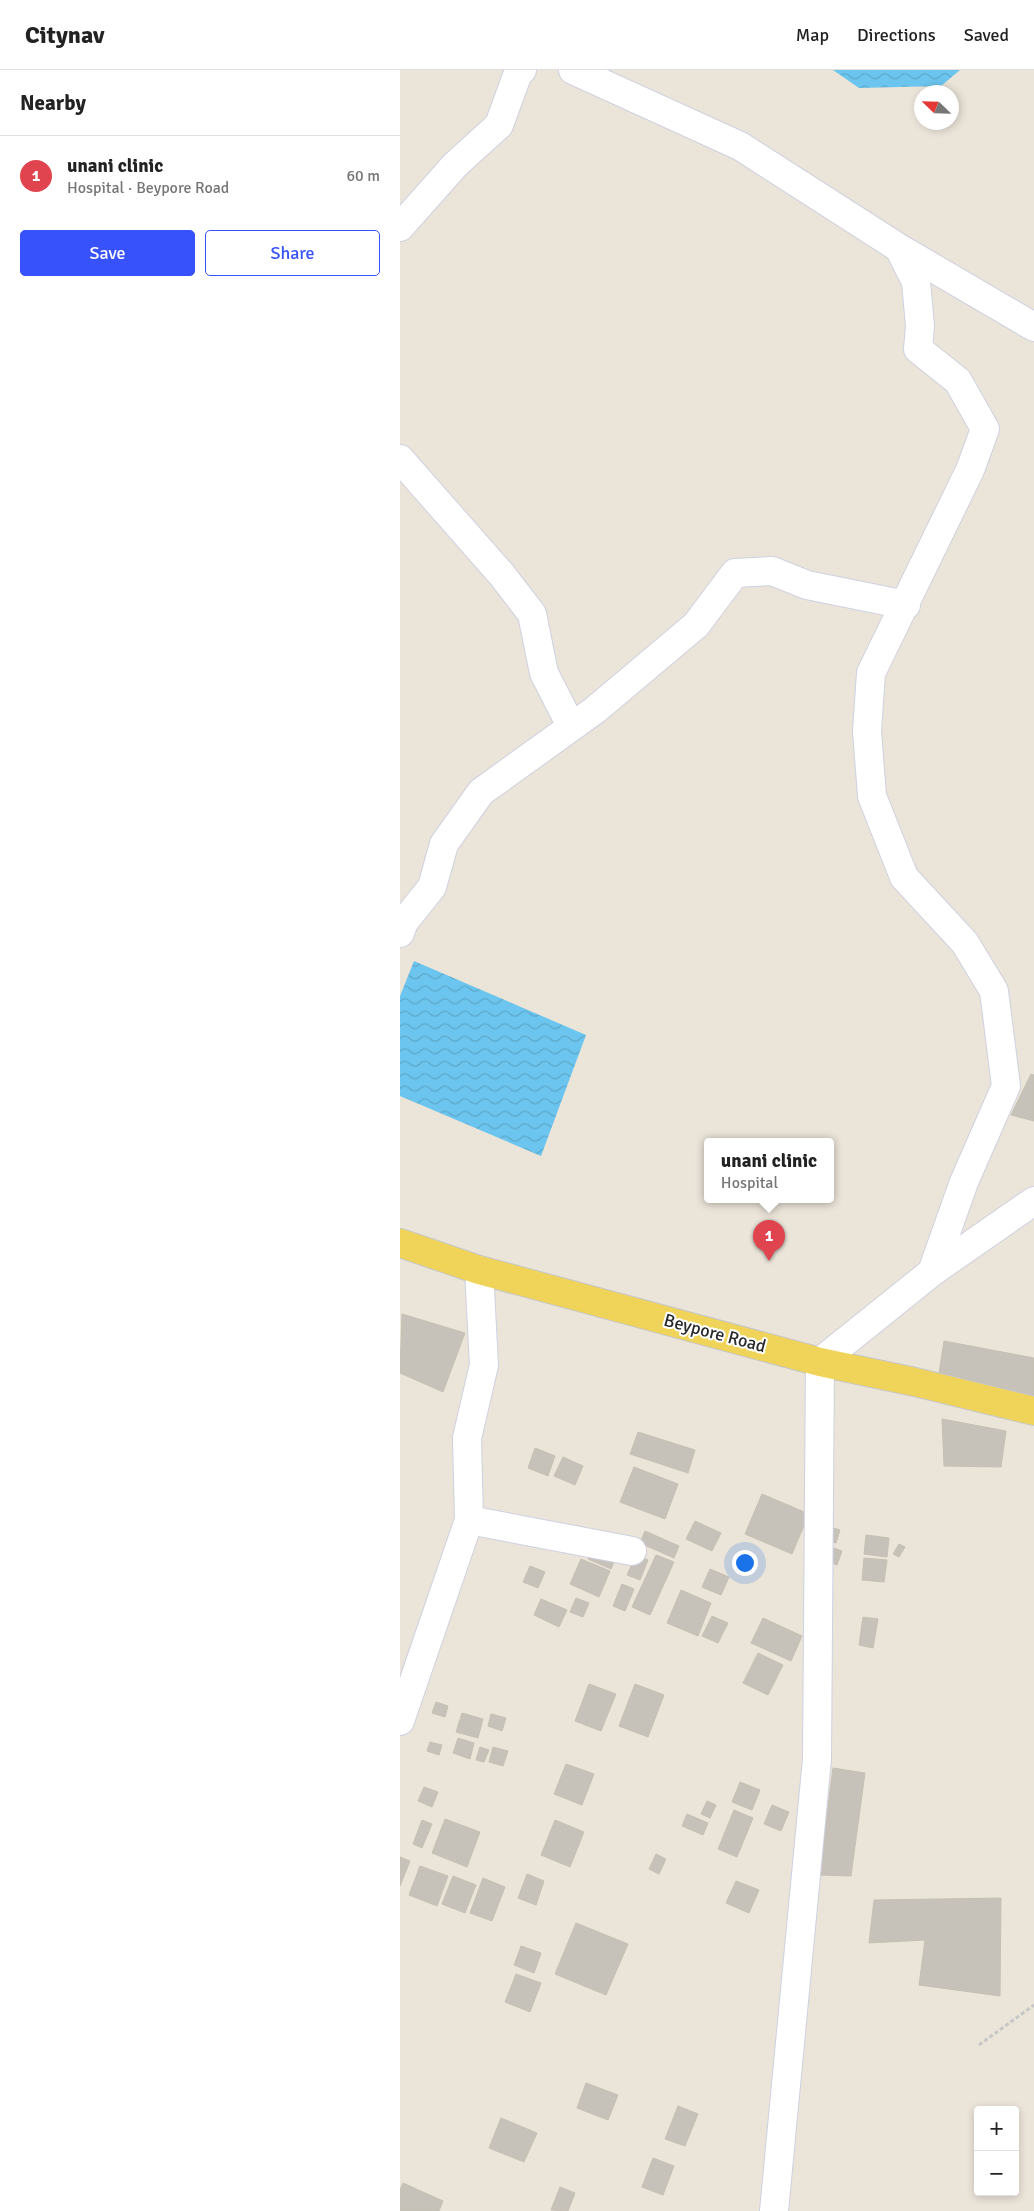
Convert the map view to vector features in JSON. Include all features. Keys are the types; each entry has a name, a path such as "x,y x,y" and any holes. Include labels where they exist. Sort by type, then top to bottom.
{"main road":[{"name":"Beypore Road","path":"400,1242 480,1270 820,1362 915,1382 1034,1411"}],"street":[{"path":"400,226 455,165 499,125 518,73 522,70"},
{"path":"573,70 740,146 899,248 1034,327"},
{"path":"899,248 916,282 920,326 918,349 958,381 985,429 970,470 906,605 871,673 867,731 872,796 904,877 965,943 994,992 1006,1086 964,1182 932,1272"},
{"path":"400,459 502,574 532,614 544,673 572,726"},
{"path":"400,933 404,922 432,887 444,844 481,792 595,710 696,625 735,573 772,571 807,586 906,605"},
{"path":"774,2211 817,1758 820,1362 932,1272 1034,1201"},
{"path":"400,1721 469,1520 467,1438 484,1365 480,1270"},
{"path":"469,1520 632,1551"}],"path":[{"path":"979,2045 1034,2005"}],"water":[{"path":"833,70 960,70 942,85 859,88"},
{"path":"414,961 586,1035 541,1156 400,1096 400,996"}],"building":[{"path":"1031,1074 1034,1075 1034,1121 1011,1115"},
{"path":"402,1314 465,1333 443,1392 400,1373"},
{"path":"944,1341 1034,1358 1034,1397 939,1373"},
{"path":"942,1419 1006,1431 1001,1467 944,1466"},
{"path":"638,1432 695,1450 688,1473 630,1454"},
{"path":"535,1448 555,1456 548,1476 528,1468"},
{"path":"563,1457 583,1466 575,1485 554,1476"},
{"path":"634,1467 678,1484 665,1519 620,1502"},
{"path":"762,1494 809,1514 792,1554 745,1534"},
{"path":"695,1521 721,1533 712,1551 686,1539"},
{"path":"827,1526 840,1530 836,1543 823,1538"},
{"path":"645,1531 679,1546 674,1558 640,1543"},
{"path":"866,1535 889,1538 887,1557 864,1554"},
{"path":"899,1544 905,1547 899,1557 893,1554"},
{"path":"828,1546 842,1551 837,1565 822,1559"},
{"path":"593,1547 616,1557 611,1569 588,1559"},
{"path":"636,1555 648,1560 640,1580 627,1575"},
{"path":"656,1555 674,1562 650,1615 632,1607"},
{"path":"864,1558 887,1560 884,1582 862,1580"},
{"path":"581,1559 610,1571 599,1597 570,1584"},
{"path":"530,1566 545,1572 538,1588 523,1582"},
{"path":"710,1569 729,1577 721,1595 702,1587"},
{"path":"622,1584 634,1589 625,1611 613,1606"},
{"path":"681,1590 711,1603 698,1636 667,1623"},
{"path":"576,1598 589,1603 583,1617 570,1612"},
{"path":"541,1599 567,1610 559,1627 534,1615"},
{"path":"712,1616 728,1623 718,1643 702,1636"},
{"path":"863,1617 878,1619 873,1648 859,1645"},
{"path":"763,1618 802,1636 791,1661 751,1643"},
{"path":"758,1653 783,1665 768,1695 743,1683"},
{"path":"589,1684 616,1694 601,1731 575,1721"},
{"path":"635,1684 664,1695 648,1737 619,1726"},
{"path":"436,1702 448,1706 445,1717 432,1713"},
{"path":"462,1713 483,1719 478,1738 456,1732"},
{"path":"491,1714 506,1718 502,1731 488,1726"},
{"path":"458,1738 474,1743 470,1759 453,1753"},
{"path":"430,1742 442,1745 439,1755 427,1751"},
{"path":"480,1747 489,1750 484,1762 476,1760"},
{"path":"493,1747 508,1751 503,1766 489,1762"},
{"path":"566,1764 594,1774 582,1805 554,1794"},
{"path":"833,1768 865,1773 851,1876 819,1875"},
{"path":"740,1782 760,1790 752,1810 732,1802"},
{"path":"424,1787 438,1792 432,1807 418,1801"},
{"path":"707,1801 716,1805 710,1818 701,1814"},
{"path":"772,1805 789,1812 781,1831 764,1824"},
{"path":"734,1810 753,1818 737,1857 718,1849"},
{"path":"687,1814 708,1823 703,1835 682,1826"},
{"path":"445,1819 480,1832 467,1867 432,1853"},
{"path":"422,1820 432,1824 422,1848 413,1844"},
{"path":"555,1820 584,1832 570,1867 541,1855"},
{"path":"656,1854 666,1859 659,1874 649,1869"},
{"path":"400,1857 410,1861 400,1886"},
{"path":"420,1866 448,1876 437,1906 409,1895"},
{"path":"527,1874 544,1881 536,1905 518,1898"},
{"path":"453,1876 476,1885 465,1913 442,1904"},
{"path":"483,1878 505,1887 492,1921 470,1913"},
{"path":"736,1881 759,1890 749,1913 726,1903"},
{"path":"1001,1898 1000,1996 919,1985 925,1940 869,1943 874,1900"},
{"path":"576,1923 628,1944 606,1995 555,1974"},
{"path":"521,1946 541,1953 534,1973 514,1965"},
{"path":"516,1974 541,1983 530,2012 505,2002"},
{"path":"586,2083 618,2095 608,2120 577,2108"},
{"path":"678,2106 698,2114 685,2146 665,2139"},
{"path":"501,2118 537,2133 524,2162 489,2148"},
{"path":"653,2158 674,2166 663,2195 642,2187"},
{"path":"403,2183 443,2201 439,2211 400,2211 400,2190"},
{"path":"560,2187 575,2193 568,2211 551,2210"}],"place":[{"name":"unani clinic","path":"769,1261"}]}
